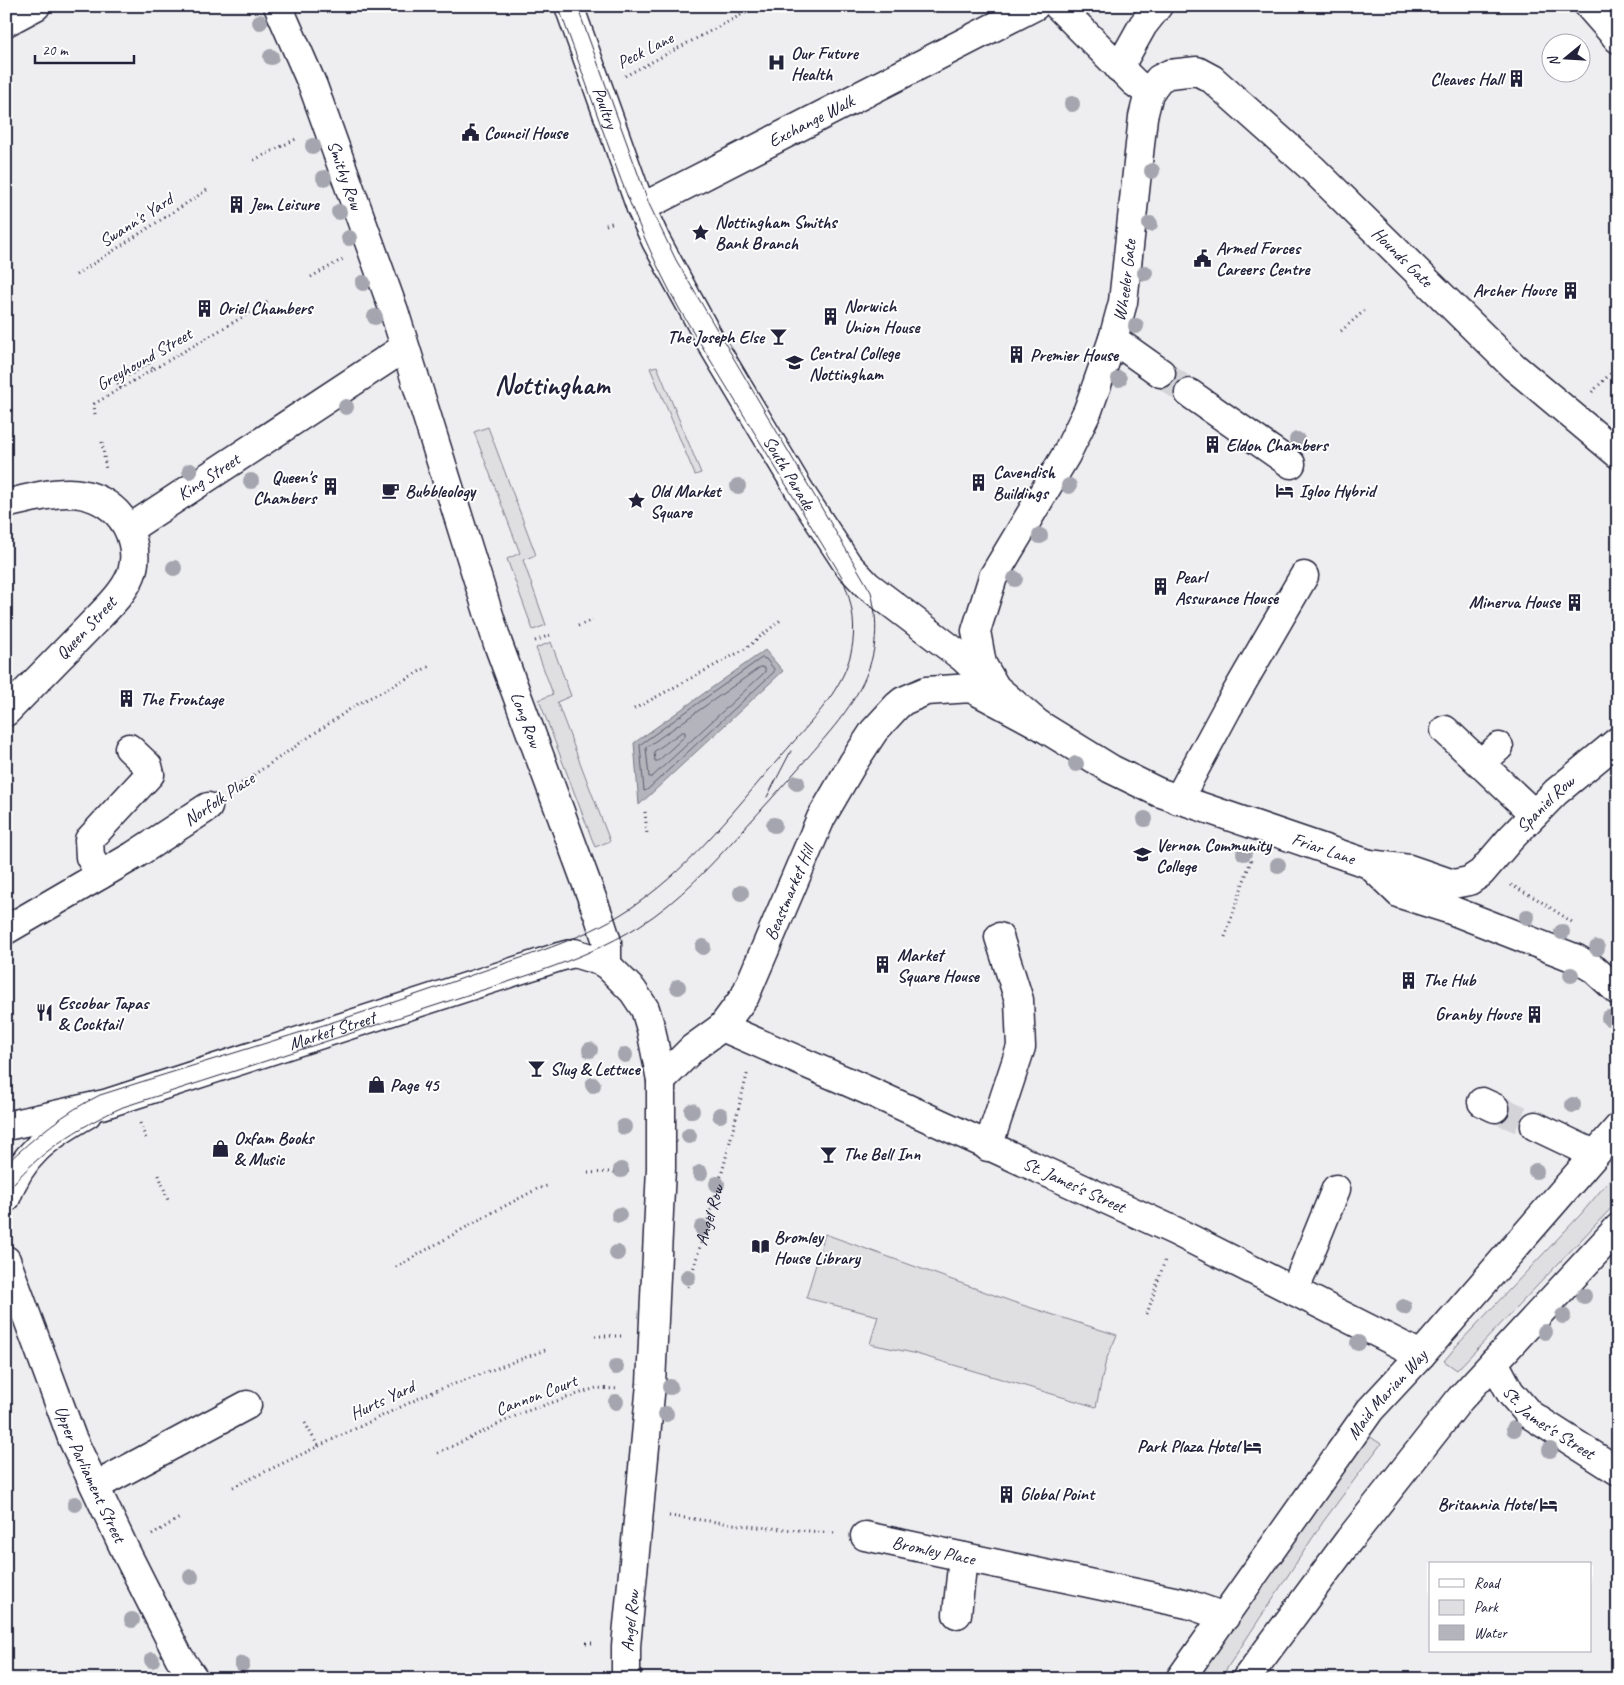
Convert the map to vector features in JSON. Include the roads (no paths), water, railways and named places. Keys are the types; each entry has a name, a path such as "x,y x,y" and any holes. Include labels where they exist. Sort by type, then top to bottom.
{"street":[{"path":"11,32 36,6"},
{"name":"Smithy Row","path":"278,6 312,86 394,311 404,348"},
{"name":"Poultry","path":"569,6 642,208"},
{"name":"Exchange Walk","path":"642,208 1035,6"},
{"path":"1058,6 1119,68 1149,93"},
{"path":"1119,68 1143,25 1158,6"},
{"path":"1589,6 1618,39"},
{"name":"Hounds Gate","path":"1149,93 1159,79 1182,72 1197,71 1212,79 1313,169 1514,367 1618,454"},
{"name":"Wheeler Gate","path":"1038,724 996,688 982,664 976,631 993,577 1070,446 1088,410 1113,339 1123,302 1143,117 1149,93"},
{"name":"South Parade","path":"642,208 656,241 693,311 790,474 848,565 867,585 962,657 996,688"},
{"path":"1113,339 1161,373"},
{"name":"King Street","path":"129,529 404,348"},
{"name":"Long Row","path":"404,348 498,644 599,917 607,942 607,965"},
{"path":"1189,393 1291,464"},
{"path":"6,504 49,493 74,492 95,497 112,508 129,529"},
{"name":"Queen Street","path":"6,712 113,601 131,576 135,549 129,529"},
{"path":"1178,800 1227,709 1304,576"},
{"name":"Friar Lane","path":"911,698 926,691 971,688 1038,724 1111,769 1138,783 1178,800 1369,864 1400,894 1451,910 1487,926 1578,959 1594,969 1618,991"},
{"name":"Beastmarket Hill","path":"661,1080 693,1048 722,1027 745,996 826,810 874,731 897,706 911,698"},
{"path":"1445,730 1490,755 1534,814"},
{"name":"Spaniel Row","path":"1369,864 1409,869 1453,884 1469,881 1481,874 1534,814 1571,779 1618,741"},
{"path":"100,875 90,857 89,840 150,774 148,766 129,748"},
{"name":"Norfolk Place","path":"6,930 100,875 208,807"},
{"name":"Spaniel Row","path":"1481,874 1471,898 1474,907 1487,926"},
{"name":"Market Street","path":"559,957 580,942 599,917"},
{"path":"988,1147 1021,1047 1019,1000 998,937"},
{"name":"Market Street","path":"6,1126 105,1104 559,957 579,954 607,965"},
{"path":"607,965 633,991 645,1009 661,1080"},
{"name":"St. James's Street","path":"722,1027 1175,1231 1421,1355"},
{"name":"Angel Row","path":"626,1679 638,1512 650,1392 661,1168 661,1080"},
{"name":"Market Street","path":"6,1198 12,1178 29,1155 73,1122 105,1104"},
{"path":"1535,1126 1594,1154"},
{"name":"Maid Marian Way","path":"1180,1679 1370,1410 1421,1355 1618,1128"},
{"path":"1295,1290 1336,1188"},
{"path":"1246,1679 1348,1540 1460,1399 1618,1228"},
{"name":"Upper Parliament Street","path":"6,1260 72,1438 134,1569 180,1657 194,1679"},
{"path":"6,1318 72,1438"},
{"name":"St. James's Street","path":"1494,1362 1510,1392 1528,1414 1618,1471"},
{"path":"96,1486 247,1405"},
{"name":"Bromley Place","path":"865,1536 1188,1604 1225,1616"},
{"path":"957,1614 963,1557"}],"water":[{"path":"765,650 783,671 639,805 634,743"}],"tunnel":[{"path":"1161,373 1189,393"},
{"path":"1495,1108 1535,1126"}],"tram line":[{"path":"6,1164 50,1126 74,1109 100,1095 433,989 562,943 620,915 678,871 714,834 817,715 832,695 843,675 851,654 854,631 851,606 842,577 680,310 661,274 628,199 558,6"},
{"path":"6,1193 17,1179 44,1154 74,1133 123,1107 542,971 592,951 639,926 668,905 719,856 819,745 861,687 870,666 875,643 875,619 871,592 676,260 649,204 577,6"},
{"path":"767,797 791,751"}],"place":[{"name":"Our Future Health","path":"777,63"},
{"name":"Cleaves Hall","path":"1517,79"},
{"name":"Council House","path":"470,133"},
{"name":"Jem Leisure","path":"236,204"},
{"name":"Nottingham Smiths Bank Branch","path":"701,232"},
{"name":"Armed Forces Careers Centre","path":"1202,258"},
{"name":"Archer House","path":"1570,290"},
{"name":"Oriel Chambers","path":"204,308"},
{"name":"Norwich Union House","path":"830,316"},
{"name":"The Joseph Else","path":"778,337"},
{"name":"Premier House","path":"1016,355"},
{"name":"Central College Nottingham","path":"795,363"},
{"name":"Eldon Chambers","path":"1212,445"},
{"name":"Cavendish Buildings","path":"979,482"},
{"name":"Queen's Chambers","path":"330,487"},
{"name":"Bubbleology","path":"391,491"},
{"name":"Igloo Hybrid","path":"1285,491"},
{"name":"Old Market Square","path":"636,501"},
{"name":"Pearl Assurance House","path":"1161,587"},
{"name":"Minerva House","path":"1574,602"},
{"name":"The Frontage","path":"126,699"},
{"name":"Vernon Community College","path":"1142,855"},
{"name":"Market Square House","path":"883,965"},
{"name":"The Hub","path":"1409,980"},
{"name":"Escobar Tapas & Cocktail","path":"44,1013"},
{"name":"Granby House","path":"1535,1014"},
{"name":"Slug & Lettuce","path":"536,1069"},
{"name":"Page 45","path":"376,1085"},
{"name":"Oxfam Books & Music","path":"220,1148"},
{"name":"The Bell Inn","path":"829,1154"},
{"name":"Bromley House Library","path":"760,1247"},
{"name":"Park Plaza Hotel","path":"1253,1446"},
{"name":"Global Point","path":"1006,1494"},
{"name":"Britannia Hotel","path":"1549,1504"}],"district":[{"name":"Nottingham","path":"552,384"}]}
